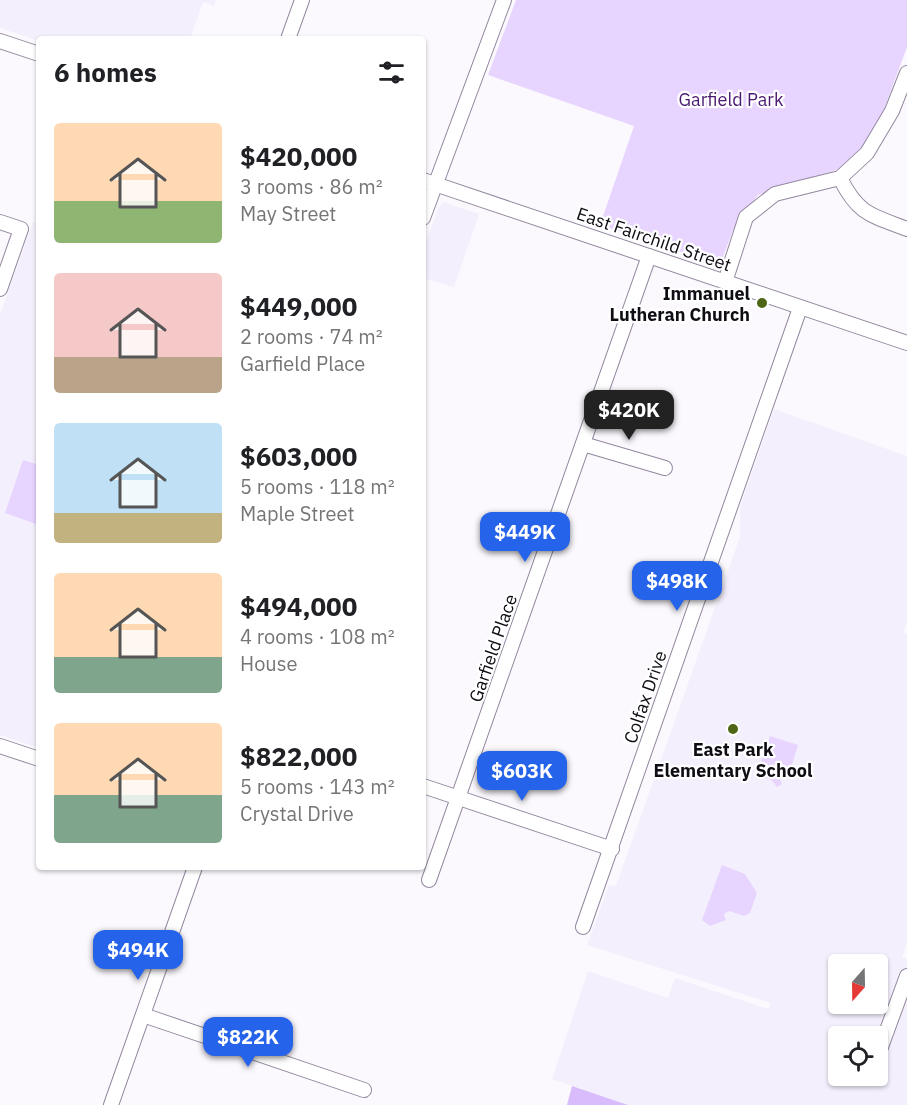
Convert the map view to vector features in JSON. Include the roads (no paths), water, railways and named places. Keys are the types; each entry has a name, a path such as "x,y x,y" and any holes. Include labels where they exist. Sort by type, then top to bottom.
{"street":[{"path":"289,36 302,0"},
{"path":"426,200 429,182 504,0"},
{"path":"0,41 36,53"},
{"path":"725,282 746,217 776,194 840,178 867,153 891,111 907,73"},
{"path":"840,178 852,202 874,217 907,229"},
{"name":"East Fairchild Street","path":"429,182 907,343"},
{"path":"0,222 21,229 0,289"},
{"name":"Garfield Place","path":"429,880 460,798 649,256"},
{"name":"Colfax Drive","path":"583,927 800,308"},
{"path":"583,444 665,468"},
{"path":"0,746 36,758"},
{"path":"426,787 612,849"},
{"path":"111,1105 194,870"},
{"path":"888,1028 907,976"},
{"path":"143,1015 364,1090"}],"place":[{"name":"Immanuel Lutheran Church","path":"762,303"},
{"name":"East Park Elementary School","path":"733,729"}],"park label":[{"name":"Garfield Park","path":"731,99"}]}
